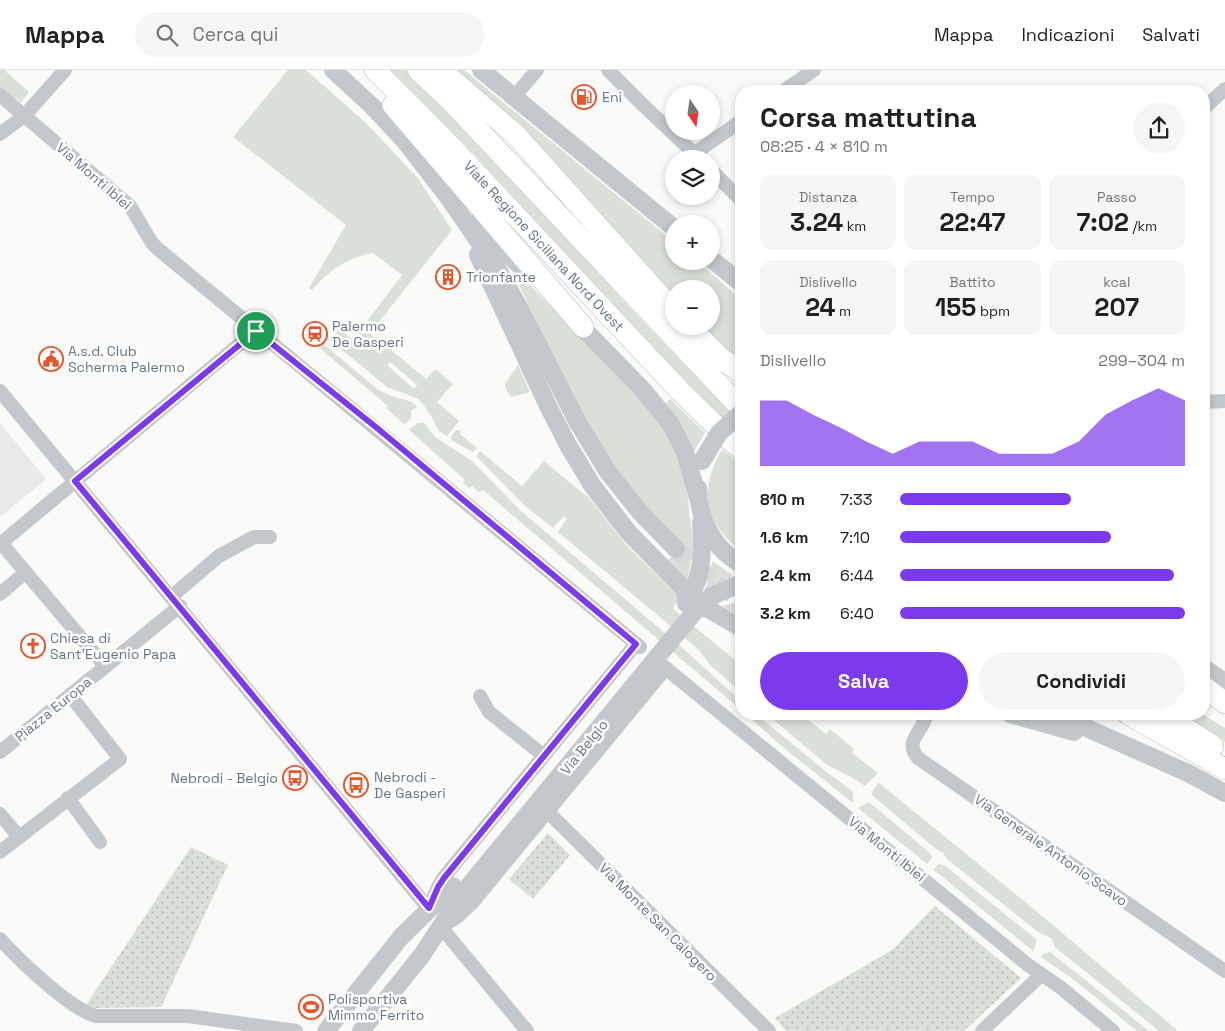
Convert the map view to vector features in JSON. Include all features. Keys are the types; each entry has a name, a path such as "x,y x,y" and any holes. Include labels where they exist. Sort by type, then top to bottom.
{"main road":[{"path":"365,70 583,327"},
{"name":"Viale Regione Siciliana Nord Ovest","path":"375,70 442,136 680,391 713,423"},
{"path":"418,70 448,99 735,405"},
{"path":"441,70 516,135 665,301"},
{"path":"697,335 710,349 735,368"},
{"path":"1210,692 1225,703"},
{"path":"1210,707 1225,716"},
{"path":"1139,720 1225,768"},
{"path":"1171,720 1225,754"}],"street":[{"path":"0,134 24,116 65,70"},
{"path":"333,70 372,106 498,244 583,327 643,390 670,424 685,452 706,524 718,546 735,560"},
{"path":"482,70 665,221"},
{"path":"514,97 537,70"},
{"path":"608,70 691,150"},
{"path":"792,85 814,70"},
{"path":"1210,103 1225,89"},
{"name":"Via Monti Iblei","path":"0,95 130,206 152,243 158,249 638,645"},
{"path":"705,150 735,126"},
{"path":"421,161 497,268 577,421 598,457 639,511 676,549"},
{"path":"720,179 735,194"},
{"path":"448,197 475,250 531,371 568,445 592,485 611,512 684,589 691,606 705,607 735,624"},
{"path":"720,266 735,279"},
{"path":"106,666 1,543 256,331"},
{"path":"0,391 429,908"},
{"path":"1210,401 1225,400"},
{"path":"699,504 698,481 702,461 712,441 735,414"},
{"name":"Via Belgio","path":"691,606 702,564 699,504"},
{"name":"Piazza Europa","path":"0,752 106,666 175,602 219,556 254,538 270,536"},
{"path":"0,594 26,572"},
{"name":"Via Belgio","path":"363,1030 422,955 441,927 458,890 691,606 735,586"},
{"name":"Via Belgio","path":"429,908 444,878 543,755 638,645"},
{"name":"Via Monti Iblei","path":"664,667 1041,975 1060,987 1113,1031"},
{"name":"Via Belgio","path":"441,927 457,917 472,903 548,812 664,667"},
{"path":"1210,672 1225,682"},
{"path":"0,852 120,759 70,695"},
{"path":"480,696 489,712 543,755"},
{"name":"Via Generale Antonio Scavo","path":"925,720 912,746 913,753 918,758 1225,971"},
{"path":"1032,720 1126,746"},
{"path":"1068,720 1188,773"},
{"path":"1092,720 1225,794"},
{"path":"68,798 100,842"},
{"name":"Via Monte San Calogero","path":"548,812 769,1031"},
{"path":"0,814 19,837"},
{"name":"Via Belgio","path":"326,1031 401,937 429,908 458,890"},
{"path":"441,927 527,1031"},
{"path":"0,940 44,981 76,1007 96,1016 188,1016 296,1031"},
{"path":"982,1031 1041,975"}],"shaded area":[{"path":"0,70 4,70 29,92 21,103 0,89"},
{"path":"288,70 306,70 366,123 417,177 452,230 370,333 375,338 366,338 358,333 402,275 373,253 355,258 339,266 325,276 312,290 309,288 346,225 233,137"},
{"path":"391,70 405,70 490,156 655,334 735,414 735,430 669,364 468,148"},
{"path":"448,70 464,70 665,235 665,270 708,270 719,280 665,280 665,290"},
{"path":"516,271 634,390 668,433 680,458 688,499 693,544 688,580 667,561 681,544 653,515 628,484 599,442 562,375 518,283"},
{"path":"720,281 735,295 735,358 709,335 720,335"},
{"path":"316,329 321,342 377,389 412,402 417,407 411,411 411,418 405,425 386,408 388,406 309,339"},
{"path":"339,329 364,349 390,349 426,379 435,369 453,384 437,402 459,421 447,436 439,431 419,399 387,387 330,340","holes":["390,362 417,385 414,389 387,365"]},
{"path":"518,365 530,392 511,397 506,390 505,384"},
{"path":"670,399 705,433 693,453 664,405"},
{"path":"0,423 46,479 0,517"},
{"path":"418,423 424,423 435,437 472,461 520,510 679,645 735,696 735,705 483,490 479,492 472,486 469,488 463,483 465,480 409,430"},
{"path":"456,430 461,431 460,434 477,448 473,452 451,440"},
{"path":"722,449 735,460 735,546 728,540 712,517 708,491 715,464"},
{"path":"480,451 522,486 544,461 587,495 626,545 679,598 673,609 735,660 735,687 710,665 699,650 558,532 567,519 564,516 553,528 525,506 476,456"},
{"path":"712,562 731,574 732,577 700,596 708,583"},
{"path":"735,603 735,614 722,606"},
{"path":"1210,719 1225,728 1225,742 1190,720"},
{"path":"752,720 763,720 851,790 853,792 853,803"},
{"path":"774,720 808,720 826,734 830,729 854,749 852,753 878,773 865,786 827,765"},
{"path":"879,783 1035,910 1178,1031 1159,1031 1056,948 1051,938 1039,933 947,859 943,853 872,795 872,792"},
{"path":"869,802 930,853 932,858 927,864 858,808"},
{"path":"548,833 570,855 533,899 509,879"},
{"path":"191,847 228,865 161,1007 95,1008 86,1005"},
{"path":"938,864 944,865 1037,940 1033,951 934,870"},
{"path":"935,906 1021,978 964,1031 786,1031 775,1018 892,950"},
{"path":"1050,952 1149,1031 1137,1031 1073,979 1041,957 1043,954"}],"tunnel":[{"path":"676,549 735,597"}],"place":[{"name":"Eni","path":"584,97"},
{"name":"Trionfante","path":"448,277"},
{"name":"Palermo De Gasperi","path":"315,334"},
{"name":"A.s.d. Club Scherma Palermo","path":"51,359"},
{"name":"Chiesa di Sant'Eugenio Papa","path":"33,646"},
{"name":"Nebrodi - Belgio","path":"295,778"},
{"name":"Nebrodi - De Gasperi","path":"356,785"},
{"name":"Polisportiva Mimmo Ferrito","path":"311,1007"}],"route":[{"path":"256,331 377,428 636,644 444,878 429,908 75,481 256,331"}]}
